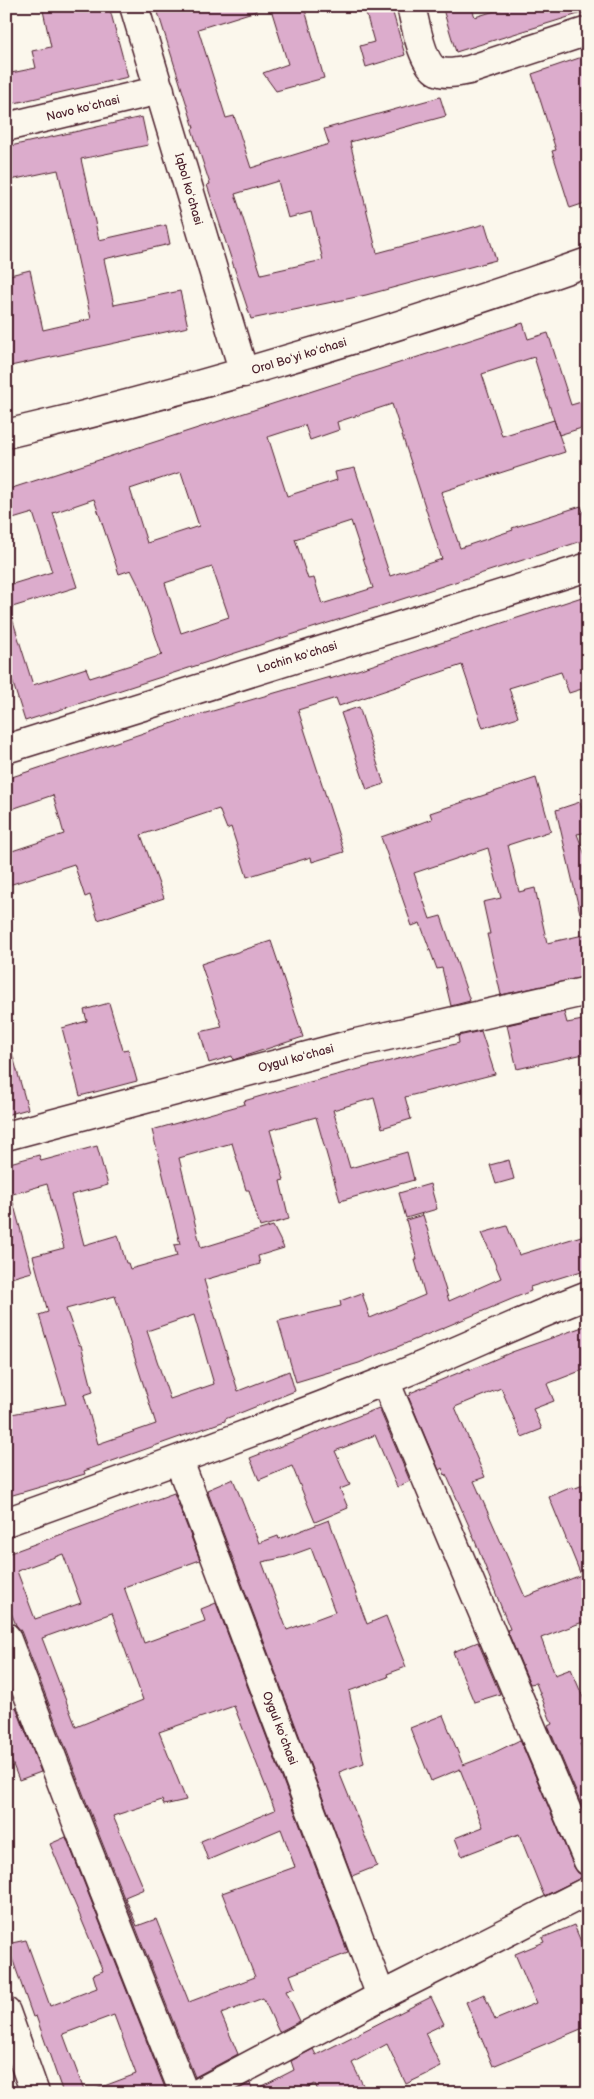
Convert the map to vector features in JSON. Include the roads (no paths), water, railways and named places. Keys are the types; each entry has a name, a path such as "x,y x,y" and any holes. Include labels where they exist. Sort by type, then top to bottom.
{"street":[{"name":"Iqbol koʻchasi","path":"134,6 244,373"},
{"path":"411,6 424,55 429,65 438,71 450,73 469,70 588,31"},
{"name":"Navo koʻchasi","path":"6,127 160,90"},
{"name":"Orol Boʻyi koʻchasi","path":"6,434 244,373 483,299 588,262"},
{"name":"Lochin koʻchasi","path":"6,749 588,567"},
{"name":"Oygul koʻchasi","path":"6,1136 356,1042 588,991"},
{"path":"6,1522 179,1461 385,1381 530,1317 588,1295"},
{"path":"385,1381 588,1861"},
{"name":"Oygul koʻchasi","path":"179,1461 381,1996"},
{"path":"6,1637 184,2093"},
{"path":"198,2093 381,1996 588,1891"},
{"path":"6,2012 35,2093"}]}
